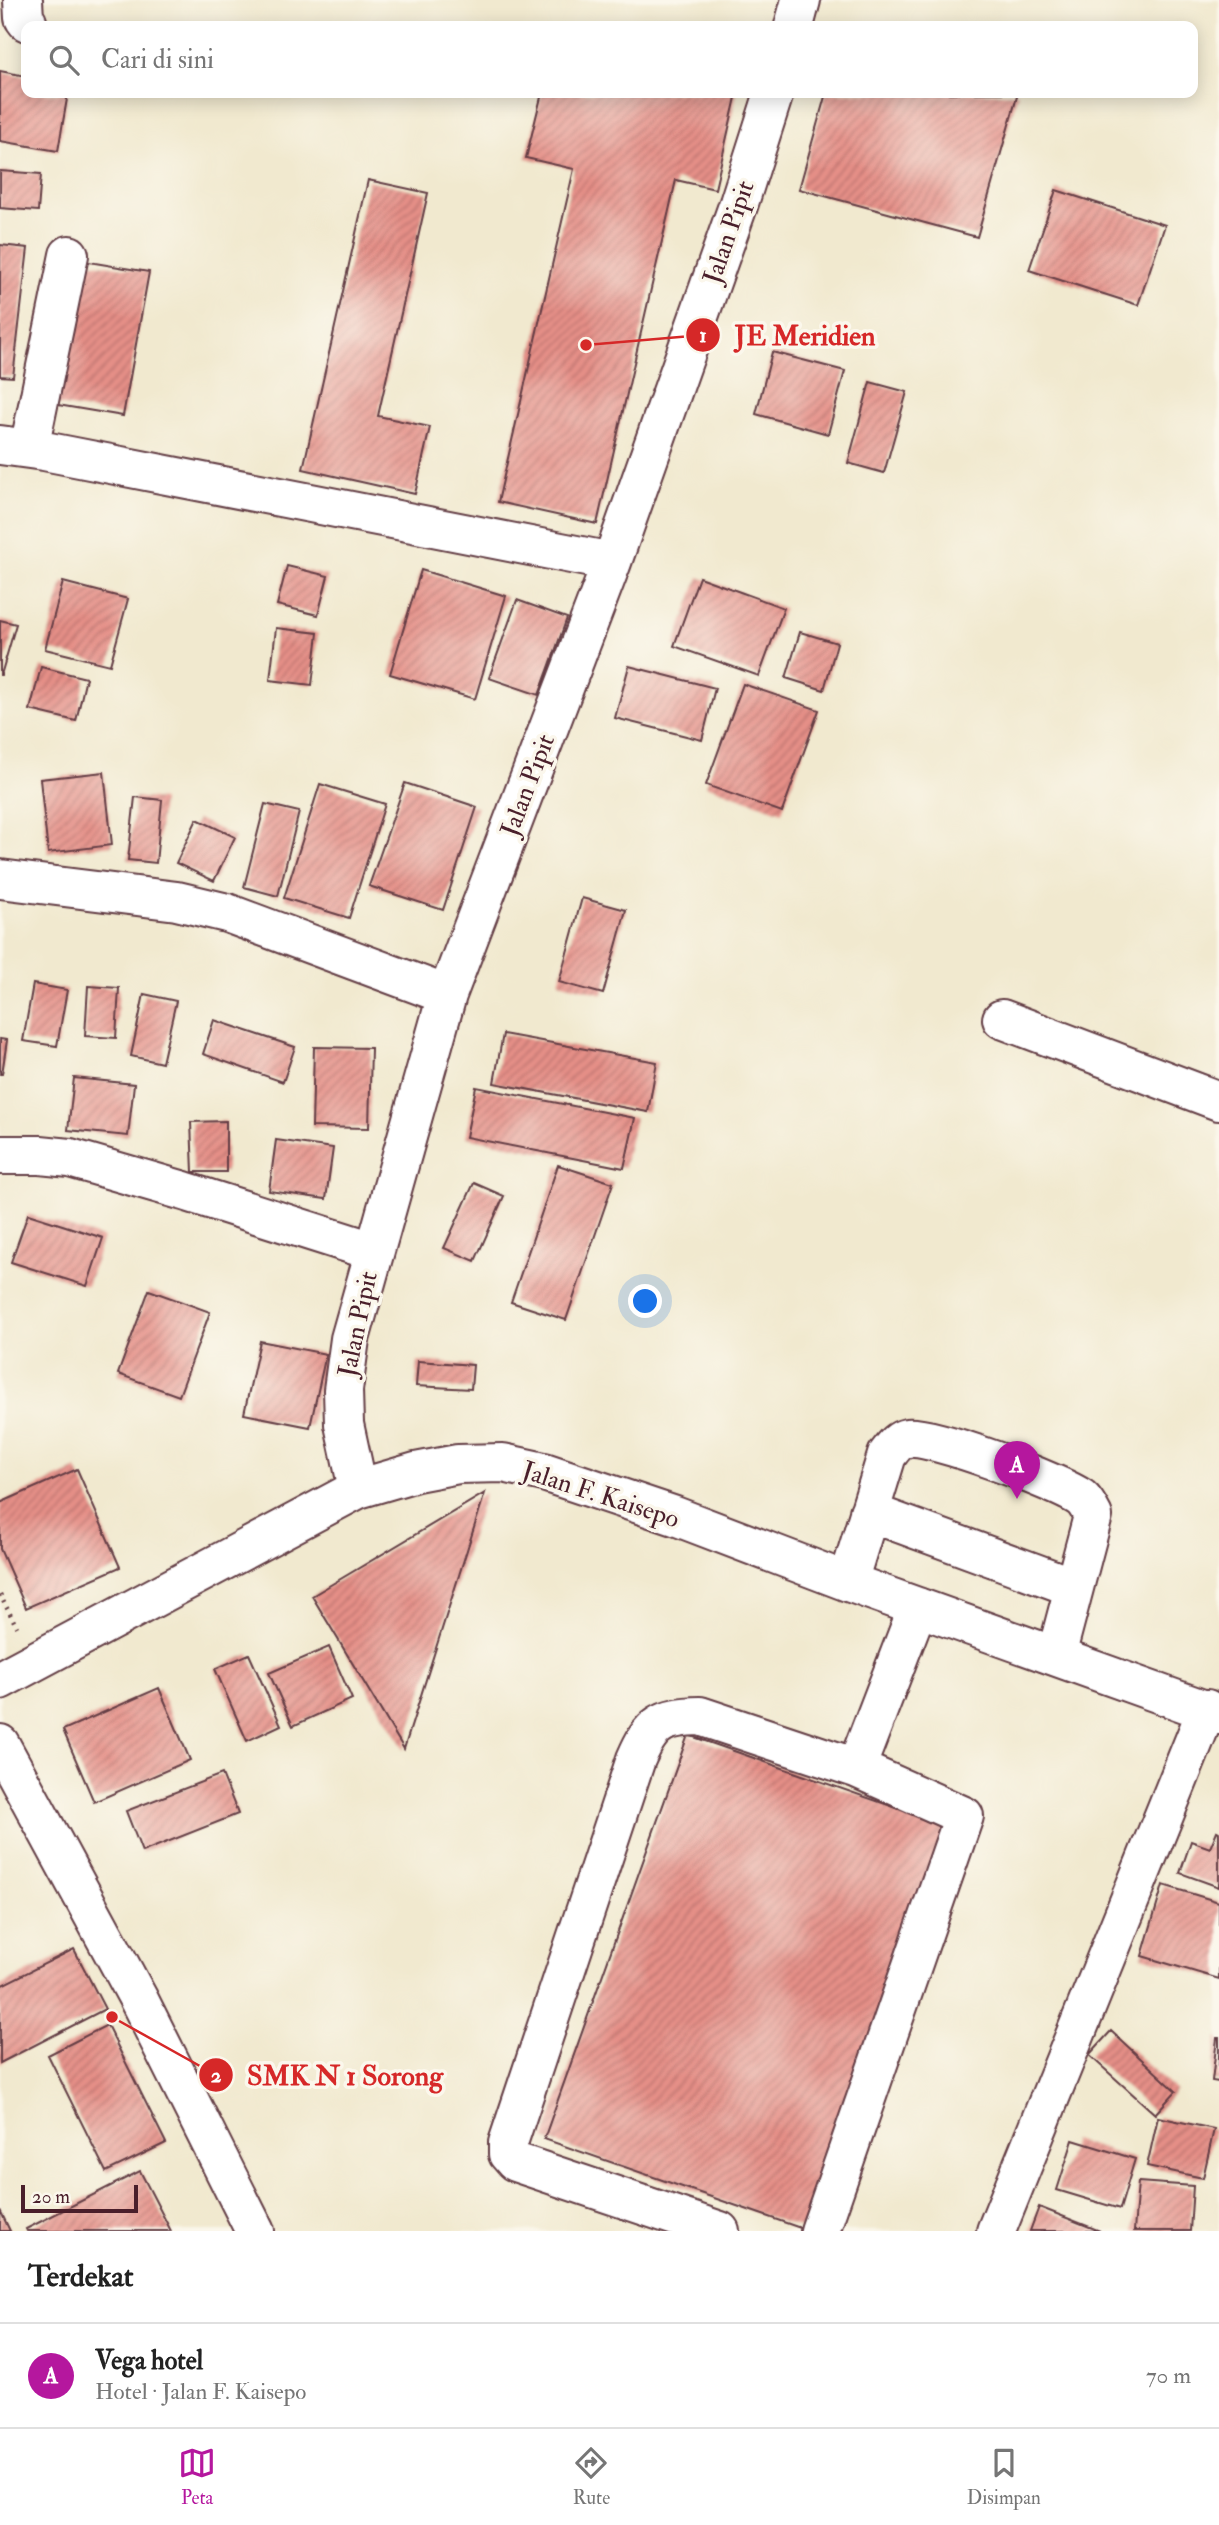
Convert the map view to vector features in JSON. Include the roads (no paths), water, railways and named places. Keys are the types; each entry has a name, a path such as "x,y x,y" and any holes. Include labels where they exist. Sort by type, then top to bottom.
{"street":[{"path":"795,21 801,0"},
{"name":"Jalan Pipit","path":"358,1489 344,1424 342,1390 350,1339 447,995 612,562 739,203 772,98"},
{"path":"69,255 15,447 612,562"},
{"path":"0,879 177,901 227,913 447,995"},
{"path":"1002,1019 1219,1101"},
{"path":"0,1155 70,1158 373,1251"},
{"path":"848,1582 887,1455 898,1441 907,1438 919,1437 951,1446 1041,1479 1083,1499 1093,1516 1056,1656"},
{"name":"Jalan F. Kaisepo","path":"0,1680 358,1489 416,1472 458,1464 503,1463 544,1472 675,1516 848,1582 1213,1712"},
{"path":"869,1512 1073,1587"},
{"path":"856,1768 918,1607"},
{"path":"996,2231 1213,1712"},
{"path":"720,2231 515,2162 508,2154 508,2143 636,1759 645,1738 657,1724 677,1717 700,1716 856,1768 964,1816 820,2231"},
{"path":"0,1744 138,1998 255,2231"}],"place":[{"name":"JE Meridien","path":"586,345"},
{"name":"Vega hotel","path":"1017,1499"},
{"name":"SMK N 1 Sorong","path":"112,2017"}]}
